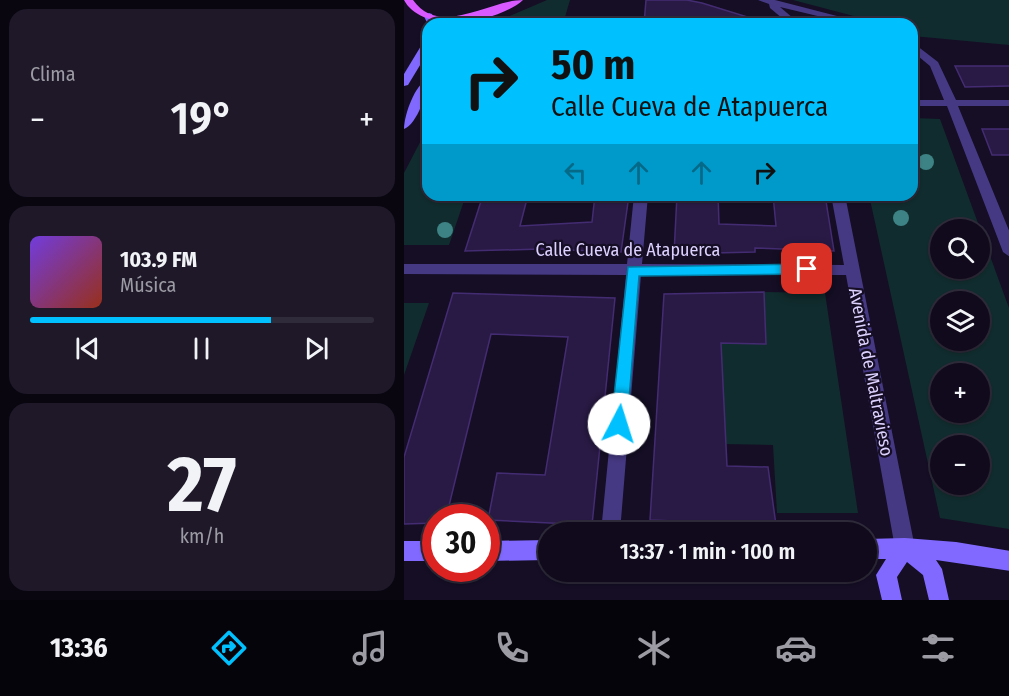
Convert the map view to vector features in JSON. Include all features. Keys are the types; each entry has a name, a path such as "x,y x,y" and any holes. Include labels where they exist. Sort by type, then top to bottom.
{"main road":[{"path":"408,0 427,17"},
{"path":"456,18 483,15 505,8 518,0"},
{"path":"404,12 427,17"},
{"path":"479,18 483,15"},
{"path":"404,83 422,53"},
{"path":"404,125 422,102"},
{"path":"892,600 886,575 905,548"},
{"path":"905,548 932,569 939,600"},
{"path":"877,549 905,548 989,556 1010,561"},
{"path":"500,551 538,550"},
{"path":"404,551 422,551"}],"street":[{"path":"766,1 838,18"},
{"path":"766,1 787,18"},
{"path":"802,9 810,15 810,18"},
{"path":"918,50 934,64 953,103 1010,252"},
{"path":"918,103 1010,103"},
{"path":"611,522 640,201"},
{"name":"Avenida de Maltravieso","path":"839,201 905,548"},
{"name":"Calle Cueva de Atapuerca","path":"404,269 851,270"}],"green space":[{"path":"547,0 570,0 565,18 505,18"},
{"path":"793,0 1009,0 1009,45 918,36 918,18 861,18"},
{"path":"918,118 940,119 977,219 930,219 930,279 990,279 990,256 1009,308 1009,529 940,518 935,495 990,495 990,435 930,435 930,473 870,201 918,201"},
{"path":"422,138 422,201 464,201 449,245 404,245 404,173"},
{"path":"764,292 825,293 858,513 777,513 773,445 723,444 721,343 766,344"},
{"path":"404,303 429,303 404,375"}],"building":[{"path":"646,0 687,0 751,18 644,18"},
{"path":"955,66 1010,66 1010,86 965,87"},
{"path":"982,129 1010,129 1010,155 992,155"},
{"path":"481,201 526,201 520,226 592,222 594,201 628,201 621,252 542,249 465,251"},
{"path":"677,201 718,201 719,224 776,226 774,201 826,201 834,251 755,248 755,252 674,254"},
{"path":"764,292 766,344 721,343 727,466 768,467 776,522 650,520 664,294"},
{"path":"453,293 615,298 592,522 500,521 500,504 491,504 497,473 545,475 568,337 491,334 449,504 422,504 422,523 404,524 404,457"}],"route":[{"path":"619,424 633,271 807,269"}]}
